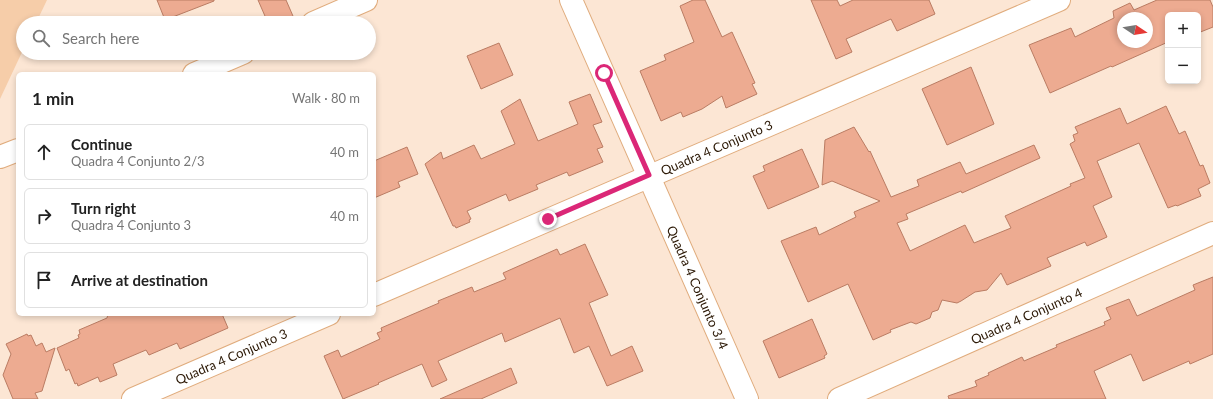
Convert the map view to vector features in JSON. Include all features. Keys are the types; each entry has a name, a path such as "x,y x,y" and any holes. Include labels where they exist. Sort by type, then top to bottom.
{"street":[{"path":"329,16 366,0"},
{"name":"Quadra 4 Conjunto 3/4","path":"571,0 747,399"},
{"name":"Quadra 4 Conjunto 3","path":"376,294 649,175 1059,0"},
{"path":"199,72 227,60"},
{"path":"0,157 16,151"},
{"name":"Quadra 4 Conjunto 4","path":"839,399 1213,233"},
{"name":"Quadra 4 Conjunto 3","path":"133,399 324,316"}],"shaded area":[{"path":"0,0 47,0 39,16 16,16 16,60 18,60 0,99"}],"building":[{"path":"157,0 214,0 175,16 163,16"},
{"path":"258,0 286,0 293,16 265,16"},
{"path":"693,0 705,0 722,37 732,32 755,83 752,84 757,94 726,108 722,96 702,109 683,117 681,112 661,121 640,71 666,60 664,55 694,42 680,6"},
{"path":"811,0 837,0 840,6 853,0 929,0 935,14 897,31 891,19 846,39 852,52 836,59"},
{"path":"1157,0 1210,0 1213,7 1213,27 1201,32 1201,12 1165,12 1165,43 1050,93 1029,45 1071,28 1075,37 1114,18 1113,11 1130,3 1134,10"},
{"path":"499,43 513,75 481,89 467,56"},
{"path":"971,67 994,124 947,145 922,89"},
{"path":"590,94 602,122 593,125 603,147 597,149 603,162 569,176 567,172 536,185 538,189 509,201 506,194 467,211 471,219 469,220 470,222 456,228 453,226 425,164 441,152 443,159 474,145 481,159 515,144 501,111 520,99 538,141 578,124 569,102"},
{"path":"1166,106 1179,134 1185,131 1200,166 1203,165 1210,183 1198,189 1201,196 1168,208 1139,143 1097,161 1112,197 1093,206 1107,237 1087,246 1085,242 1047,258 1051,266 1007,285 1001,273 987,290 975,292 957,303 942,300 938,310 932,312 930,318 916,324 911,322 890,330 891,332 873,340 848,284 808,302 781,241 816,227 819,235 856,217 854,212 880,201 832,181 822,185 825,140 854,127 869,152 870,151 891,197 919,186 917,180 960,162 966,174 1034,145 1040,158 962,193 961,191 906,214 908,219 897,223 910,251 965,225 974,243 1011,228 1005,216 1071,186 1070,184 1085,178 1070,144 1075,141 1073,135 1078,133 1075,127 1120,108 1127,124"},
{"path":"407,147 418,174 398,182 400,187 376,197 376,160"},
{"path":"802,149 819,187 768,209 753,176 765,171 763,166"},
{"path":"585,244 608,295 589,303 611,356 632,346 643,371 607,386 589,346 574,353 560,318 505,342 502,333 438,361 447,380 432,387 422,364 343,399 324,356 338,350 341,357 380,339 377,333 382,331 381,328 439,303 438,301 472,287 474,292 506,279 503,273 557,249 560,255"},
{"path":"1213,277 1213,354 1190,364 1189,361 1143,381 1131,354 1094,371 1106,399 949,399 948,396 977,386 975,381 989,375 988,373 1022,357 1024,361 1057,347 1056,345 1105,325 1104,322 1111,319 1106,308 1129,299 1137,316 1195,290 1193,285"},
{"path":"108,316 223,316 228,328 180,349 177,343 149,355 146,350 113,364 117,375 100,382 98,377 78,386 77,383 75,384 69,369 66,371 57,348 79,338 79,330 107,318"},
{"path":"812,319 827,354 824,356 825,358 779,378 763,341"},
{"path":"27,334 28,336 31,335 36,346 42,343 46,352 55,348 42,391 35,393 38,399 13,399 3,375 11,354 6,344"},
{"path":"511,368 517,383 481,399 440,399"}],"route":[{"path":"548,219 649,175 604,73"}]}
